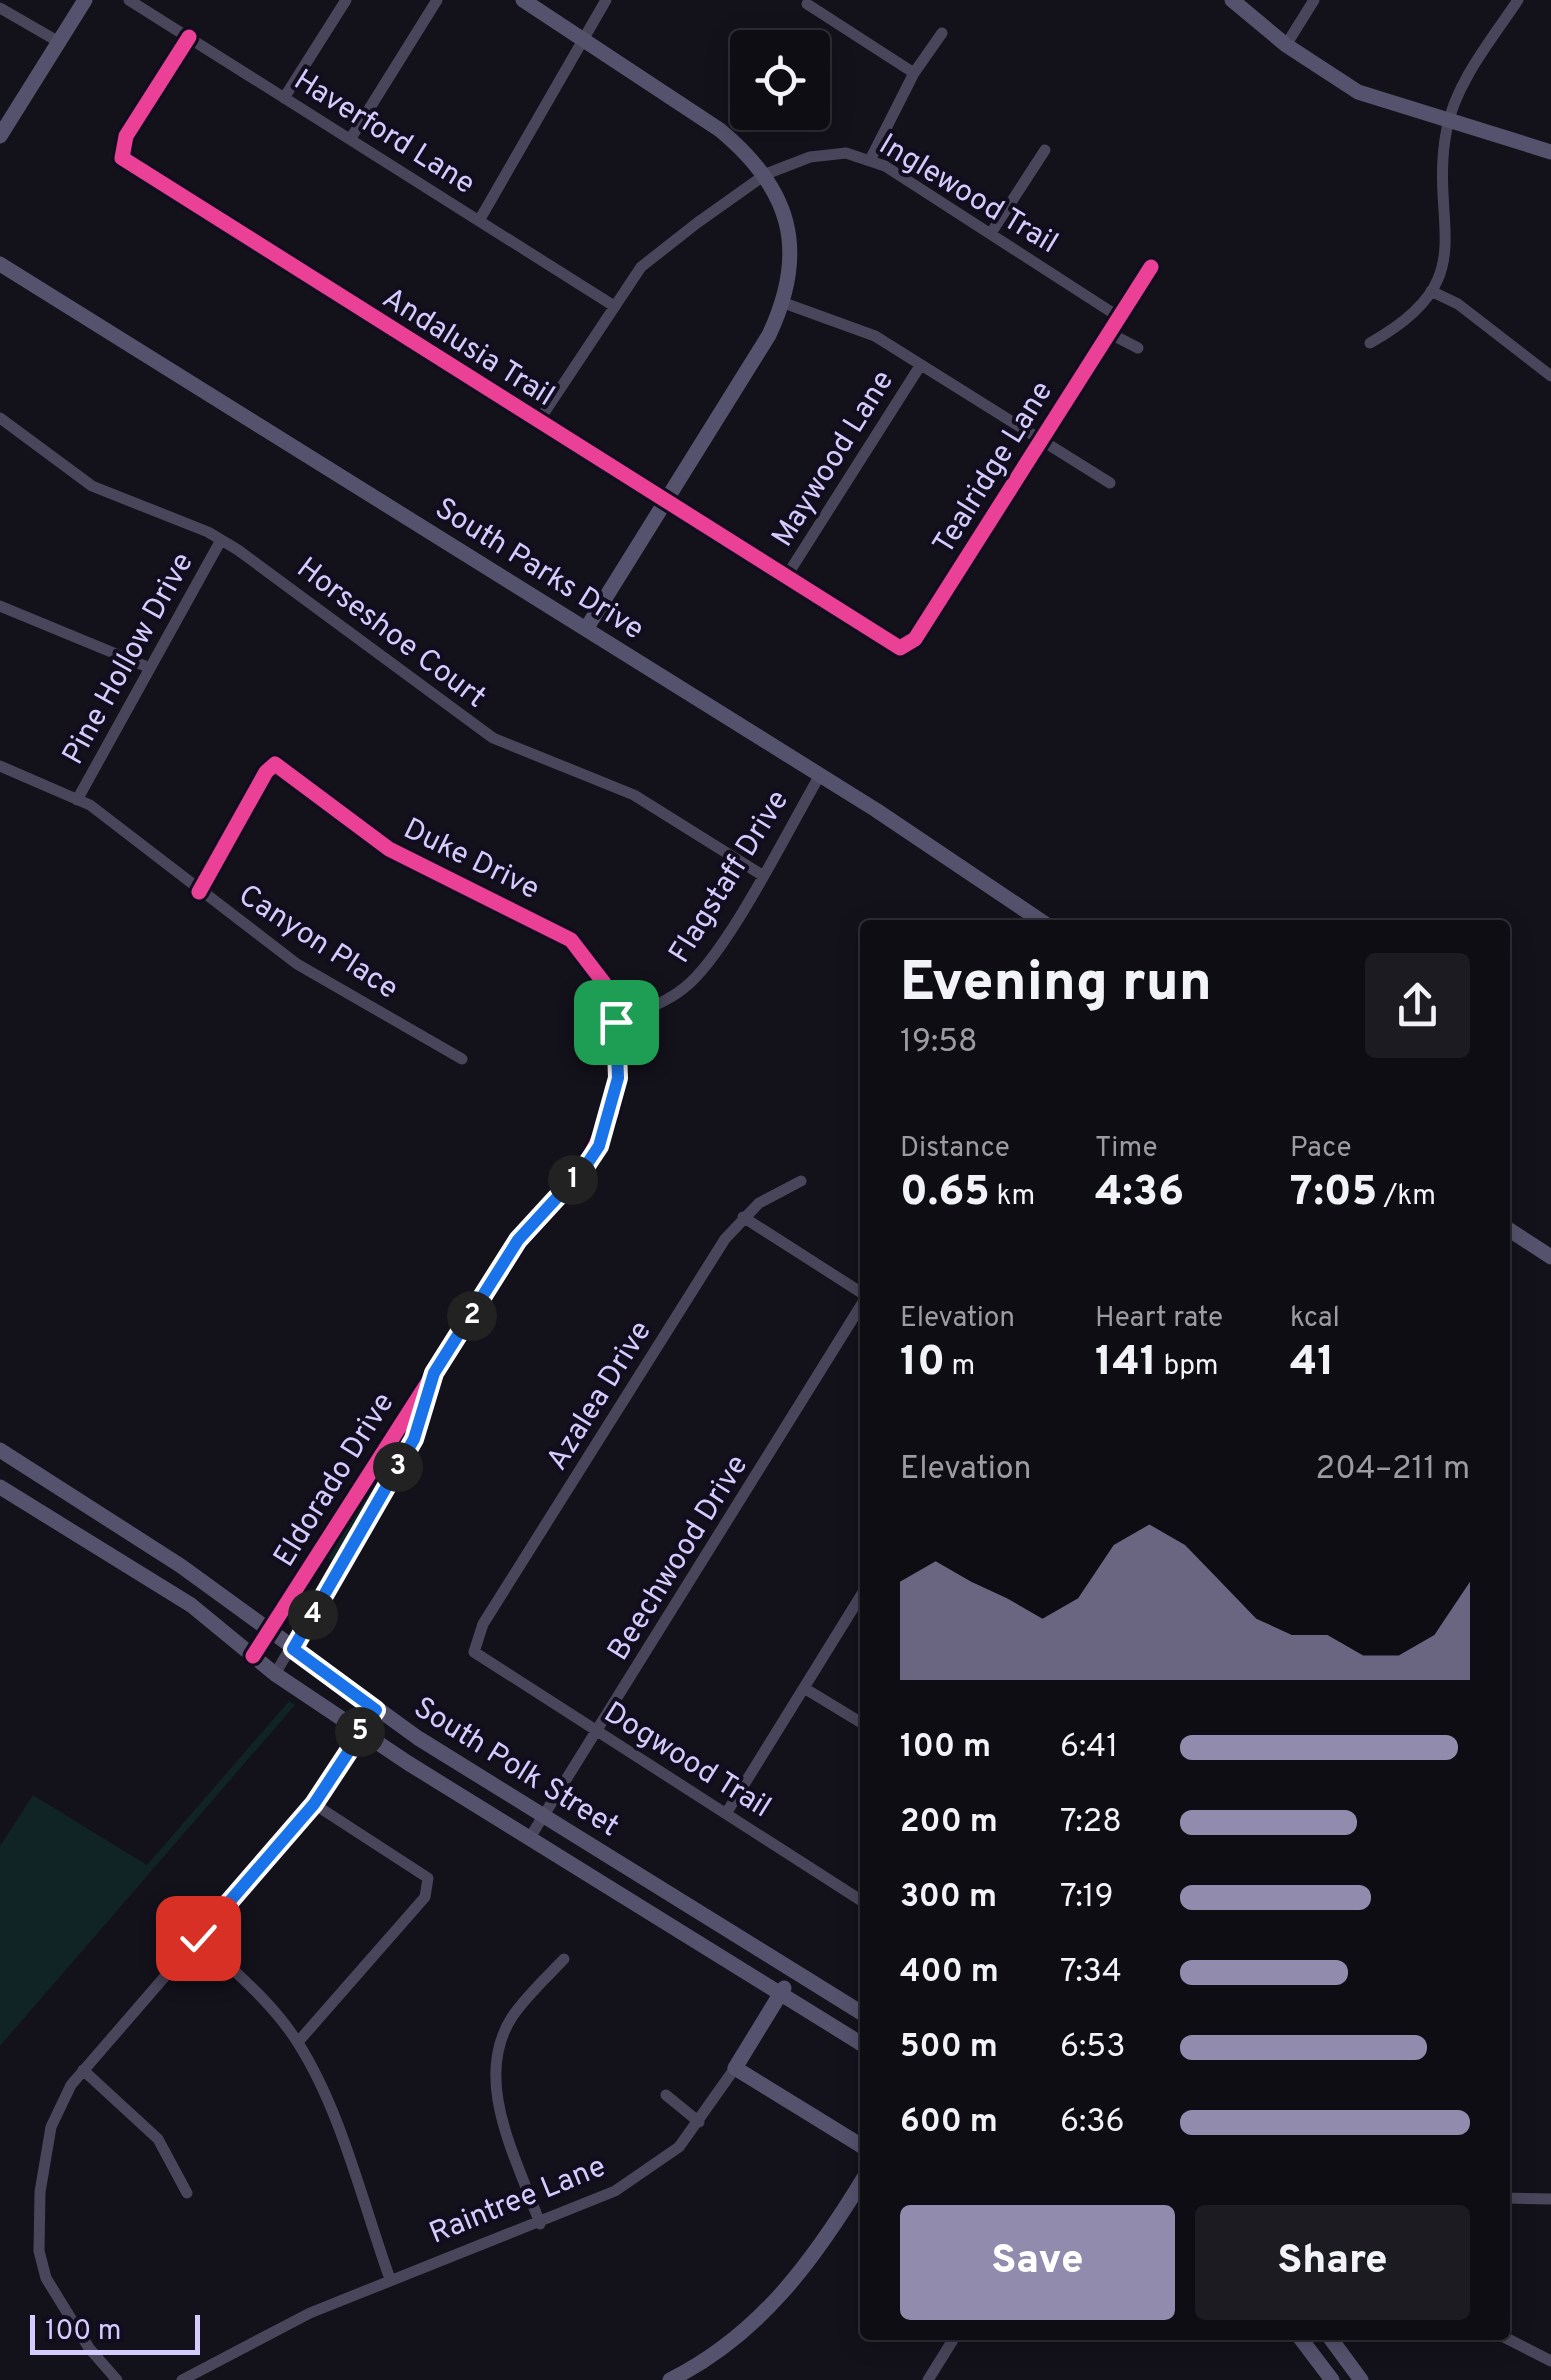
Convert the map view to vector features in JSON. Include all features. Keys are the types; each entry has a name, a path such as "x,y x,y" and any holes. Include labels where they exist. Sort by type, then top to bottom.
{"street":[{"path":"0,136 85,0"},
{"name":"Haverford Lane","path":"129,0 614,306"},
{"path":"284,98 346,0"},
{"path":"351,138 437,0"},
{"path":"523,0 720,130 766,174 792,250 784,303 742,382 586,629"},
{"path":"480,218 606,0"},
{"path":"1232,0 1286,45 1358,92 1551,152"},
{"path":"1286,45 1314,0"},
{"path":"1370,343 1418,310 1447,258 1442,156 1448,123 1470,72 1518,0"},
{"path":"807,4 914,74"},
{"path":"0,8 59,42"},
{"path":"870,160 914,74 942,34"},
{"name":"Andalusia Trail","path":"188,37 126,136 122,158 894,646 908,646"},
{"path":"991,232 1045,150"},
{"name":"Inglewood Trail","path":"538,422 641,267 766,174 810,157 846,152 870,160 991,232 1119,316"},
{"name":"South Parks Drive","path":"0,264 820,775 1039,920"},
{"name":"Tealridge Lane","path":"908,646 1151,267"},
{"path":"1430,291 1458,304 1551,376"},
{"path":"784,303 875,336 1110,483"},
{"path":"1109,333 1138,348"},
{"name":"Maywood Lane","path":"786,577 920,366"},
{"name":"Horseshoe Court","path":"0,418 92,486 221,540 327,612 494,738 634,795 762,875"},
{"name":"Pine Hollow Drive","path":"77,800 221,540"},
{"path":"0,606 150,668"},
{"name":"Duke Drive","path":"199,892 266,772 275,764 389,849 571,940 604,983 616,1022"},
{"name":"Canyon Place","path":"0,766 77,800 297,964 462,1059"},
{"name":"Flagstaff Drive","path":"616,1022 656,1006 687,986 714,955 820,775"},
{"name":"Eldorado Drive","path":"254,1656 518,1240 585,1167 599,1146 618,1078 616,1022"},
{"name":"Azalea Drive","path":"484,1659 474,1652 484,1624 688,1296 743,1216 759,1202 801,1181"},
{"path":"743,1216 860,1294"},
{"path":"1510,1230 1551,1257"},
{"name":"Beechwood Drive","path":"528,1839 860,1305"},
{"name":"Eldorado Drive","path":"276,1674 414,1439 434,1373"},
{"name":"South Polk Street","path":"0,1450 120,1524 376,1710 860,2011"},
{"name":"South Polk Street","path":"0,1488 191,1604 276,1674 361,1732 860,2043"},
{"name":"Eldorado Drive","path":"312,1563 335,1576"},
{"path":"727,1812 860,1597"},
{"name":"Dogwood Trail","path":"484,1659 860,1901"},
{"path":"804,1688 860,1722"},
{"path":"117,2380 89,2348 46,2278 36,2232 50,2127 64,2094 314,1804 376,1710"},
{"path":"298,2042 413,1910 429,1886 428,1878 314,1804"},
{"path":"198,1938 250,1986 298,2042 322,2089 390,2280"},
{"path":"540,2224 500,2108 493,2063 514,2015 564,1958"},
{"name":"Raintree Lane","path":"182,2380 310,2312 540,2224 615,2191 661,2162 699,2122 793,1972"},
{"path":"735,2068 860,2145"},
{"path":"83,2070 158,2138 187,2193"},
{"path":"666,2095 699,2122"},
{"path":"670,2380 691,2376 780,2299 812,2259 860,2184"},
{"path":"1510,2198 1551,2200"},
{"path":"928,2380 953,2340"},
{"path":"1302,2340 1332,2380"},
{"path":"1332,2340 1361,2380"},
{"path":"1510,2340 1551,2361"}],"green space":[{"path":"404,1430 390,1470 335,1562 323,1556"},
{"path":"289,1701 295,1705 0,2046 0,1846 33,1795 147,1865"}],"cycle path":[{"path":"189,37 126,136 122,158 900,648 915,639 1151,267"},
{"path":"199,892 266,772 275,764 389,849 571,940 604,983 616,1022 618,1079 611,1113 585,1167 519,1240 253,1656"}],"route":[{"path":"198,1938 314,1804 376,1710 293,1649 414,1439 434,1373 518,1240 585,1167 599,1146 618,1078 616,1022"}]}
